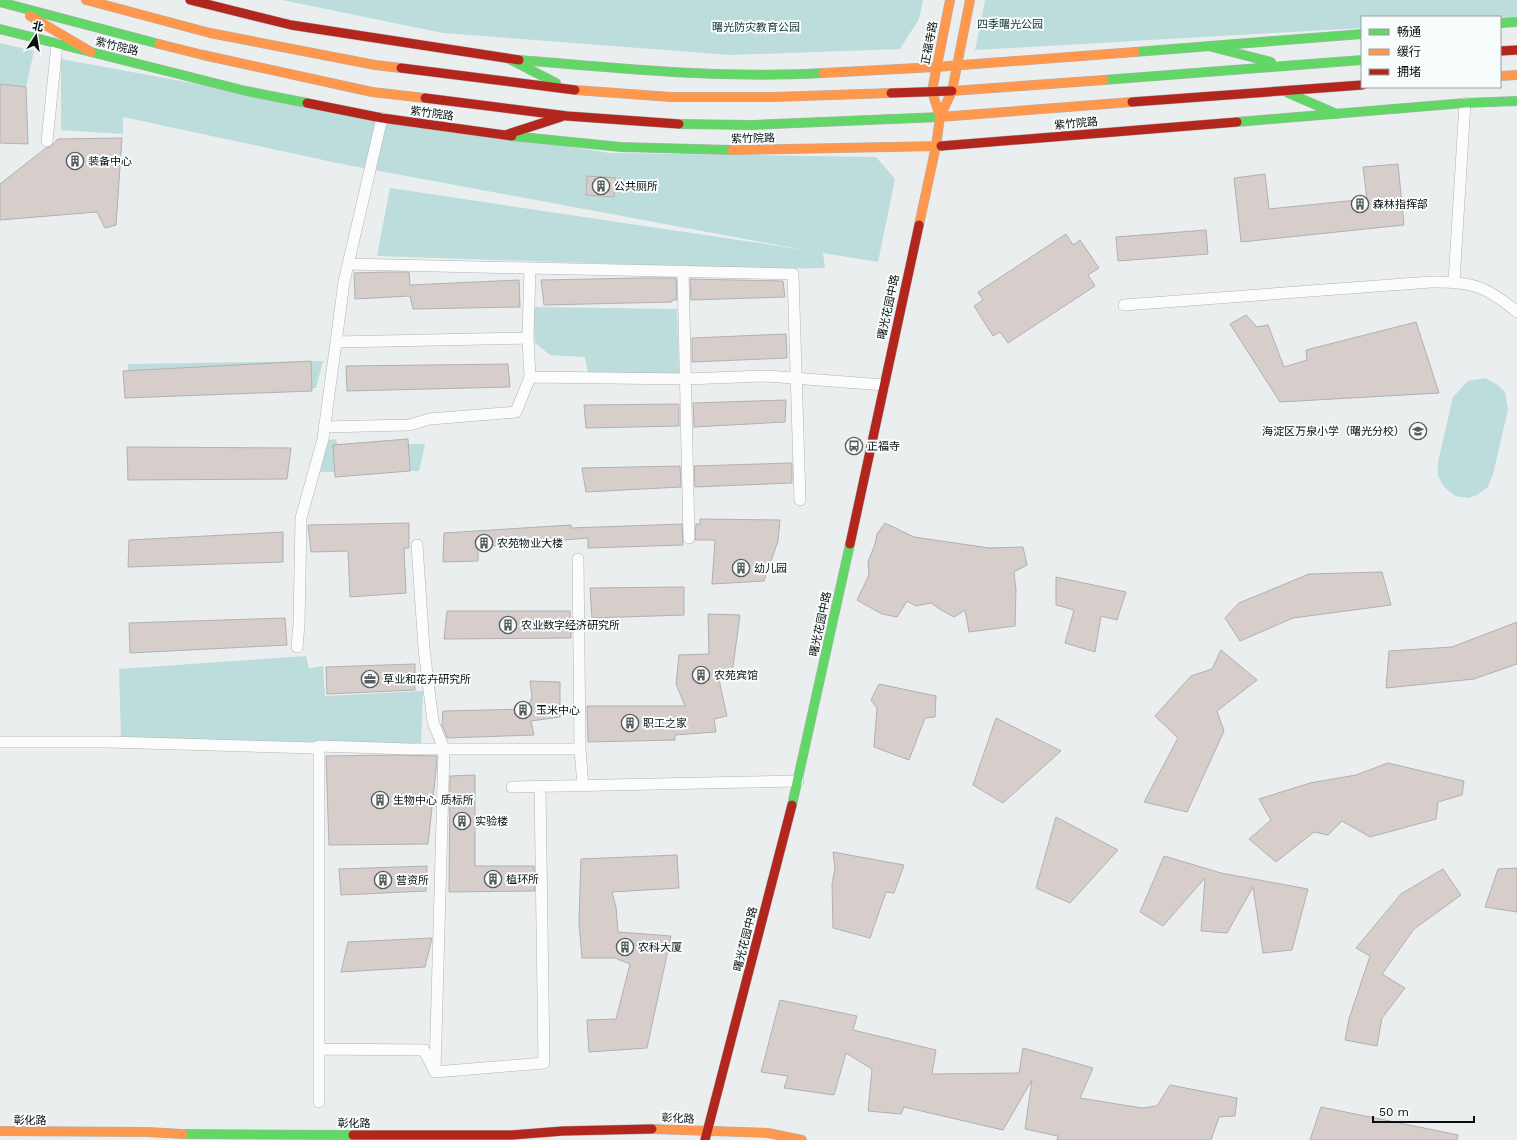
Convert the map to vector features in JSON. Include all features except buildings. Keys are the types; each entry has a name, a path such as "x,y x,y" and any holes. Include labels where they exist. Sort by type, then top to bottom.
{"main road":[{"path":"86,0 210,33 375,65 568,89 671,97 774,97 952,91 1361,60"},
{"path":"190,0 291,25 510,59 650,71 737,75 808,74 957,66 1361,34"},
{"name":"正福寺路","path":"932,91 950,0"},
{"path":"940,117 952,91 970,0"},
{"name":"紫竹院路","path":"0,2 203,55 372,92 567,116 669,124 753,125 940,117 1361,86"},
{"path":"12,5 91,52"},
{"path":"1501,23 1517,22"},
{"name":"紫竹院路","path":"0,29 246,92 382,118 505,135 620,147 730,150 936,146 1465,103 1517,101"},
{"path":"1208,46 1289,66"},
{"path":"1501,51 1517,50"},
{"path":"510,59 568,89"},
{"path":"1501,76 1517,75"},
{"path":"932,91 940,117"},
{"path":"1284,91 1337,114"},
{"path":"505,135 567,116"},
{"name":"曙光花园中路","path":"708,1138 798,781 936,146 940,117"},
{"name":"彰化路","path":"0,1132 147,1132 178,1137 203,1135 512,1135 563,1131 668,1129 708,1138"},
{"name":"彰化路","path":"689,1140 768,1133 802,1140"}],"street":[{"path":"47,141 57,44"},
{"path":"1454,282 1465,103"},
{"path":"297,647 299,625 301,518 323,439 344,282 382,118"},
{"path":"348,264 793,274 800,500"},
{"path":"324,427 409,426 430,419 516,412 530,377 528,338 530,268"},
{"path":"683,271 689,538"},
{"path":"1124,306 1431,282 1454,282 1476,286 1500,298 1517,312"},
{"path":"336,342 528,338"},
{"path":"530,377 686,379 767,376 884,385"},
{"path":"417,545 424,649 433,722 444,749 435,1072"},
{"path":"578,559 580,749 583,786"},
{"path":"0,742 108,742 314,748 319,746 444,749 580,749"},
{"path":"319,746 319,1102"},
{"path":"512,787 798,781"},
{"path":"435,1072 544,1063 540,787"},
{"path":"319,1049 424,1050 435,1072"}],"green space":[{"name":"曙光防灾教育公园","path":"282,0 923,0 919,19 900,49 731,55 443,33"},
{"name":"四季曙光公园","path":"985,0 1517,0 1517,20 1501,16 1361,16 1361,28 975,50"},
{"path":"0,43 34,51 26,87 0,84"},
{"path":"61,59 382,118 610,153 876,157 895,179 878,262 823,253 825,268 768,269 377,256 390,188 805,250 342,164 123,117 123,134 61,130"},
{"path":"533,307 677,309 679,373 588,373 585,357 550,355 535,343"},
{"path":"323,361 316,388 130,395 128,364"},
{"path":"1485,378 1498,385 1505,392 1508,410 1493,474 1488,487 1477,495 1468,498 1455,496 1443,486 1438,475 1438,462 1453,397 1468,381"},
{"path":"335,439 338,444 425,444 419,471 320,472 323,442"},
{"path":"306,656 309,668 323,666 325,696 423,691 421,745 121,738 119,669"}],"traffic: fast":[{"path":"0,2 159,44"},
{"path":"1501,23 1517,22"},
{"path":"0,29 246,91 307,103"},
{"path":"1135,52 1361,34"},
{"path":"1208,46 1271,62"},
{"path":"509,59 556,83"},
{"path":"519,60 709,74 747,75 823,73"},
{"path":"1104,80 1361,60"},
{"path":"1288,93 1337,114"},
{"path":"1237,122 1465,103 1517,101"},
{"path":"679,124 753,125 940,117"},
{"path":"512,136 621,147 732,150"},
{"path":"792,805 850,544"},
{"path":"183,1134 353,1135"}],"traffic: slow":[{"path":"86,0 210,33 375,65 401,68"},
{"path":"940,117 932,91 950,0"},
{"path":"919,225 936,146 940,117 952,91 970,0"},
{"path":"30,16 91,52"},
{"path":"159,44 372,92 425,98"},
{"path":"823,73 936,67 1135,52"},
{"path":"1501,76 1517,75"},
{"path":"952,91 1104,80"},
{"path":"575,90 671,97 774,97 891,93"},
{"path":"940,117 1132,102"},
{"path":"732,150 941,146"},
{"path":"652,1129 768,1133 802,1140"},
{"path":"0,1131 147,1132 183,1134"}],"traffic: jam":[{"path":"190,0 291,25 519,60"},
{"path":"1501,51 1517,50"},
{"path":"401,68 575,90"},
{"path":"1132,102 1361,85"},
{"path":"891,93 952,91"},
{"path":"425,98 567,116 679,124"},
{"path":"307,103 382,118 512,136"},
{"path":"505,135 561,117"},
{"path":"941,146 1237,122"},
{"path":"850,544 919,225"},
{"path":"705,1140 792,805"},
{"path":"353,1135 512,1135 563,1131 652,1129"}],"place":[{"name":"装备中心","path":"75,161"},
{"name":"公共厕所","path":"601,186"},
{"name":"森林指挥部","path":"1360,204"},
{"name":"海淀区万泉小学（曙光分校）","path":"1418,431"},
{"name":"正福寺","path":"854,446"},
{"name":"农苑物业大楼","path":"484,543"},
{"name":"幼儿园","path":"741,568"},
{"name":"农业数字经济研究所","path":"508,625"},
{"name":"农苑宾馆","path":"701,675"},
{"name":"草业和花卉研究所","path":"370,679"},
{"name":"玉米中心","path":"523,710"},
{"name":"职工之家","path":"630,723"},
{"name":"生物中心 质标所","path":"380,800"},
{"name":"实验楼","path":"462,821"},
{"name":"植环所","path":"493,879"},
{"name":"营资所","path":"383,880"},
{"name":"农科大厦","path":"625,947"}]}
